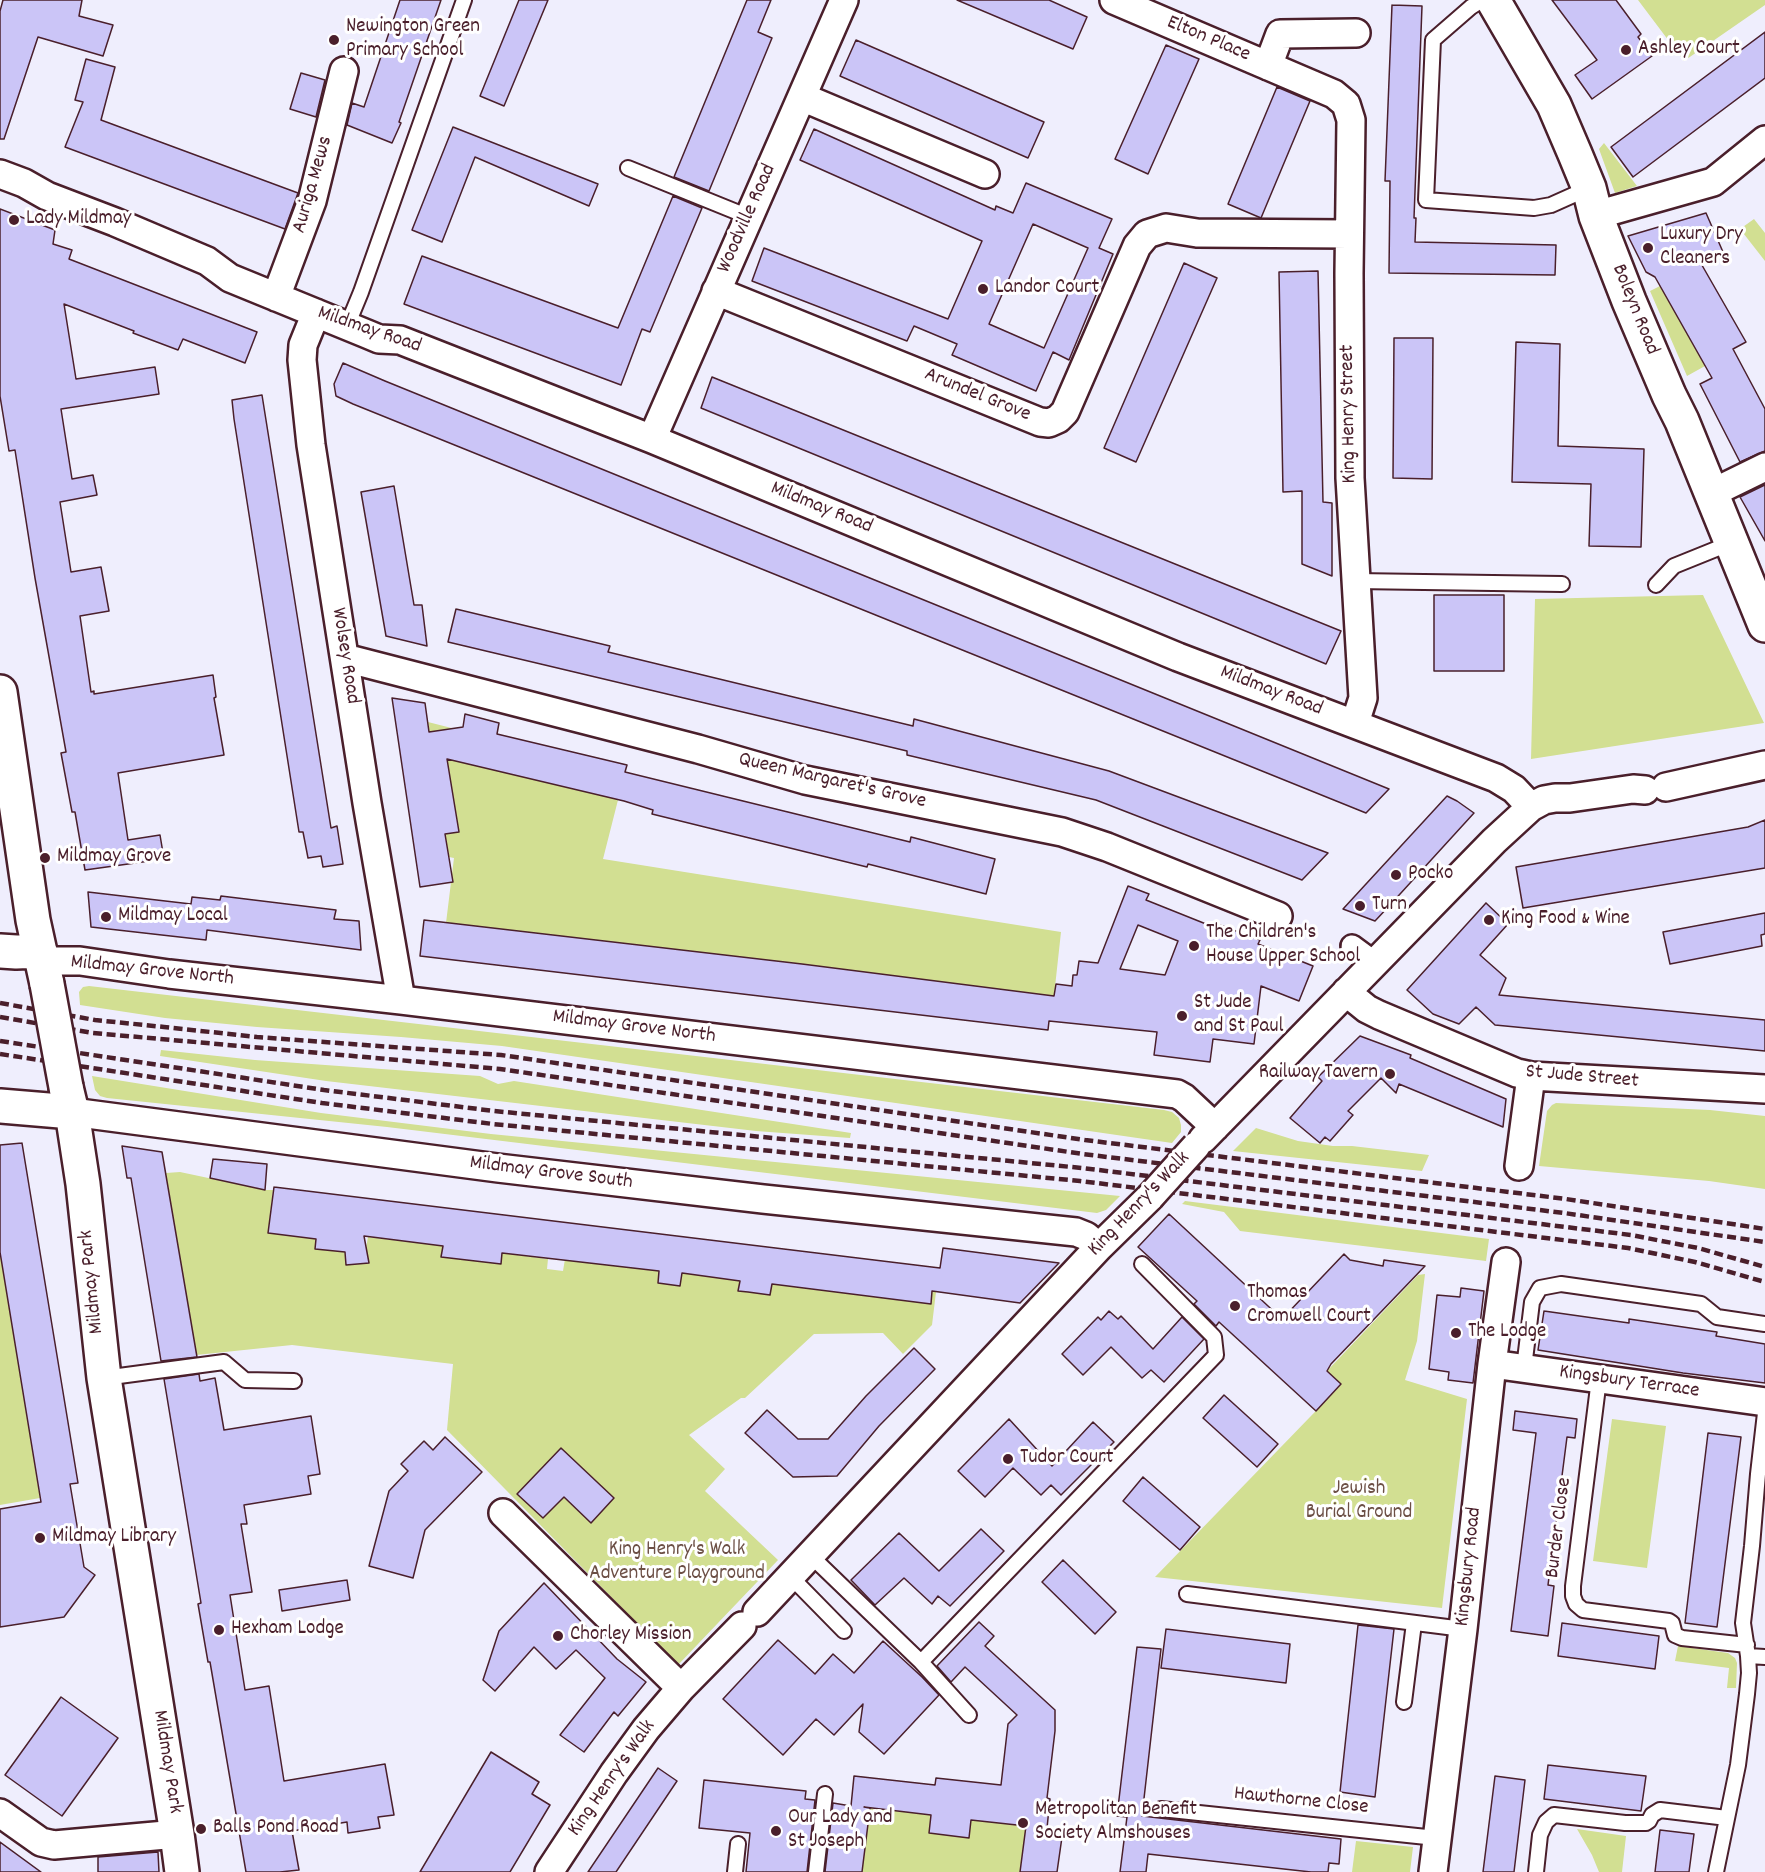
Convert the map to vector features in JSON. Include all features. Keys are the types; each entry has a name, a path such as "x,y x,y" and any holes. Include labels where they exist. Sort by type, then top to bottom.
{"street":[{"name":"Woodville Road","path":"652,439 844,0"},
{"name":"Elton Place","path":"1114,0 1334,94 1346,104"},
{"name":"Boleyn Road","path":"1493,0 1554,105 1629,301 1712,493 1765,624"},
{"name":"Elton Place","path":"1268,66 1280,34 1356,33"},
{"name":"Auriga Mews","path":"276,297 312,201 344,71"},
{"path":"802,97 985,174"},
{"name":"King Henry Street","path":"1346,104 1351,120 1350,478 1363,698 1355,723"},
{"path":"1593,202 1607,212 1713,182 1765,140"},
{"name":"Mildmay Road","path":"0,174 24,183 47,196 207,261 230,278 346,326 379,339 400,340 652,439 1178,657 1496,778 1514,789 1531,807"},
{"name":"Arundel Grove","path":"716,291 1040,422 1049,423 1058,419 1065,412 1137,246 1147,234 1166,228 1197,233 1349,234"},
{"name":"Wolsey Road","path":"316,313 303,345 302,360 311,445 366,802 401,1000"},
{"path":"1712,493 1765,467"},
{"name":"Queen Margaret's Grove","path":"345,658 698,749 805,780 1062,832 1107,846 1278,916"},
{"name":"Mildmay Park","path":"0,692 33,920 69,1099 83,1184 104,1378 182,1872"},
{"path":"1531,807 1544,800 1555,798 1656,788 1765,765"},
{"name":"King Henry's Walk","path":"549,1872 614,1773 681,1688 750,1619 1196,1146 1494,841 1531,807"},
{"path":"1352,946 1375,963"},
{"name":"Mildmay Grove North","path":"0,951 16,952 43,965 80,961 169,974 1177,1094 1215,1127"},
{"name":"St Jude Street","path":"1346,992 1367,1009 1379,1015 1517,1073 1531,1076 1765,1089"},
{"path":"1520,1166 1531,1076"},
{"name":"Mildmay Grove South","path":"0,1106 69,1099 498,1168 1076,1232 1086,1236 1099,1247"},
{"name":"Kingsbury Road","path":"1432,1872 1506,1262"},
{"name":"Kingsbury Terrace","path":"1492,1364 1765,1402"},
{"path":"503,1513 681,1688"},
{"path":"0,1814 40,1842 54,1845 177,1834"}],"lane":[{"path":"346,326 365,280 464,0"},
{"path":"1482,0 1433,40 1426,200 1534,208 1593,202"},
{"path":"628,168 749,217"},
{"path":"1656,585 1674,566 1731,543"},
{"path":"1355,581 1562,584"},
{"path":"921,1662 1216,1355 1214,1337 1142,1264"},
{"path":"1524,1368 1532,1302 1540,1288 1561,1284 1701,1304 1717,1317 1765,1324"},
{"path":"104,1378 224,1362 244,1380 294,1381"},
{"name":"Burder Close","path":"1599,1379 1573,1586 1576,1604 1583,1610 1669,1621 1676,1635 1682,1638 1748,1650 1765,1657"},
{"path":"1716,1872 1738,1765 1748,1683 1748,1650 1743,1623 1765,1413"},
{"path":"810,1555 921,1662 969,1715"},
{"path":"790,1576 844,1631"},
{"path":"1187,1594 1463,1629"},
{"path":"1404,1702 1414,1623"},
{"path":"816,1872 825,1794"},
{"name":"Hawthorne Close","path":"1161,1809 1436,1838"},
{"path":"1536,1872 1540,1834 1546,1822 1554,1815 1625,1823 1646,1823 1660,1810 1727,1818"},
{"path":"735,1872 738,1844"}],"green space":[{"path":"1638,0 1765,0 1765,5 1684,61"},
{"path":"1604,143 1637,186 1615,193 1599,149"},
{"path":"1754,219 1765,233 1765,261 1740,229"},
{"path":"1660,286 1705,366 1687,376 1650,291"},
{"path":"1703,595 1764,723 1531,759 1535,599"},
{"path":"428,722 467,732 618,800 603,859 1061,932 1054,996 446,923 454,858 449,857 445,834 459,832 455,810 442,811"},
{"path":"83,987 1164,1110 1172,1112 1179,1118 1181,1132 1172,1143 502,1046 165,1018 80,1005 79,992"},
{"path":"161,1050 255,1060 480,1076 498,1084 514,1081 851,1133 850,1138 756,1131 326,1081 160,1056"},
{"path":"92,1076 321,1113 491,1134 1120,1196 1106,1210 1097,1213 387,1127 107,1098 100,1096 95,1090"},
{"path":"1556,1103 1710,1110 1765,1116 1765,1189 1709,1181 1539,1166 1547,1111"},
{"path":"1256,1128 1298,1141 1429,1155 1422,1171 1233,1151"},
{"name":"King Henry's Walk Adventure Playground","path":"180,1172 273,1190 268,1233 299,1237 317,1231 315,1249 334,1251 344,1246 346,1265 369,1263 366,1248 368,1237 443,1246 442,1257 457,1259 459,1248 501,1264 502,1253 548,1259 547,1269 563,1271 565,1259 659,1271 658,1283 680,1286 682,1273 740,1281 738,1290 770,1295 772,1284 930,1304 932,1292 936,1292 932,1325 903,1354 883,1333 814,1334 745,1398 741,1398 689,1435 725,1469 705,1491 778,1560 678,1665 447,1430 453,1364 292,1345 196,1355 166,1173"},
{"path":"1185,1201 1489,1239 1486,1261 1240,1231 1224,1212 1182,1204"},
{"path":"0,1252 40,1498 0,1505"},
{"name":"Jewish Burial Ground","path":"1425,1274 1417,1341 1405,1380 1467,1399 1442,1608 1155,1577 1341,1385 1327,1371 1418,1275"},
{"path":"1612,1419 1666,1426 1647,1568 1593,1561"},
{"path":"1678,1646 1728,1653 1735,1658 1737,1663 1736,1688 1727,1688 1729,1668 1675,1661"},
{"path":"870,1808 931,1815 930,1833 969,1837 971,1820 1026,1826 1020,1872 862,1872"},
{"path":"1577,1829 1626,1836 1622,1872 1599,1872"},
{"path":"1356,1841 1413,1847 1410,1872 1352,1872"}],"building":[{"path":"3,0 82,0 79,16 113,25 103,56 38,37 4,139 0,139 0,11"},
{"path":"400,0 441,0 399,122 401,123 392,143 347,125 352,103 364,107"},
{"path":"519,0 548,0 504,106 480,96"},
{"path":"747,0 771,0 758,32 772,38 709,191 674,177"},
{"path":"957,0 1049,0 1087,17 1073,49"},
{"name":"Ashley Court","path":"1552,0 1616,0 1641,34 1638,37 1652,56 1592,99 1575,75 1597,60"},
{"path":"1392,5 1422,6 1415,242 1556,245 1555,275 1389,273 1390,181 1385,181"},
{"path":"1765,32 1765,78 1633,177 1611,147"},
{"path":"856,40 1044,122 1028,158 840,76"},
{"path":"1166,45 1199,59 1148,174 1115,159"},
{"path":"86,59 115,67 101,120 298,193 285,229 65,147 83,102 75,100"},
{"path":"301,73 325,80 316,117 290,109"},
{"path":"1277,87 1310,101 1261,218 1228,204"},
{"path":"453,127 598,184 589,206 475,157 442,242 412,230"},
{"path":"814,129 995,210 996,206 1013,213 1026,183 1112,219 1099,248 1113,254 1069,360 1053,352 1036,391 952,355 957,344 914,326 907,341 752,281 764,248 948,319 982,241 800,160","holes":["1033,224 1088,248 1044,348 989,324"]},
{"path":"673,196 702,208 650,332 642,329 621,385 404,304 422,256 618,328"},
{"path":"0,209 55,230 53,244 72,250 69,259 257,332 245,363 183,339 178,350 64,304 76,379 155,367 159,394 61,409 72,479 93,475 97,495 60,502 71,572 101,567 109,611 80,616 91,692 94,691 94,694 213,675 216,697 214,698 224,755 118,773 128,840 160,835 164,859 85,870 75,812 72,812 61,753 66,752 15,450 9,451 0,396"},
{"path":"1706,213 1723,252 1699,260 1746,342 1733,349 1765,409 1765,451 1740,462 1700,384 1712,378 1655,277 1646,272 1628,236"},
{"path":"1184,263 1217,278 1136,462 1104,448"},
{"path":"1318,271 1323,502 1332,503 1332,576 1302,564 1302,491 1283,492 1279,272"},
{"path":"1394,338 1433,338 1432,479 1393,478"},
{"path":"1516,342 1560,344 1558,446 1644,449 1641,547 1589,546 1591,484 1512,482"},
{"path":"343,363 1389,789 1366,813 353,404 336,396 334,384"},
{"path":"712,377 1341,631 1326,664 701,408"},
{"path":"262,395 331,828 337,826 343,864 323,867 321,856 308,858 303,832 299,832 232,400"},
{"path":"1765,485 1765,541 1740,497"},
{"path":"394,486 414,605 422,605 427,646 386,636 361,492"},
{"path":"1434,595 1504,595 1504,671 1434,671"},
{"path":"456,609 610,646 608,652 913,726 914,719 1109,771 1328,853 1302,880 1096,800 907,755 907,751 448,642"},
{"path":"392,698 425,703 429,732 463,727 465,714 499,723 497,734 627,765 625,772 910,842 911,837 995,859 986,894 652,814 653,810 624,801 447,759 459,832 445,834 453,882 420,887"},
{"path":"1447,796 1474,813 1375,921 1343,909"},
{"path":"1765,820 1765,868 1523,908 1516,867 1748,827"},
{"path":"1128,886 1149,894 1146,900 1211,926 1212,922 1260,940 1258,944 1313,966 1299,1001 1261,986 1254,1044 1213,1039 1210,1062 1154,1055 1157,1032 1049,1021 1048,1030 420,956 424,920 1054,996 1056,984 1072,986 1073,975 1077,975 1079,961 1098,963","holes":["1138,925 1178,941 1165,975 1120,969"]},
{"path":"88,892 191,904 192,897 220,900 221,896 336,910 334,919 359,921 361,950 207,930 206,940 91,927"},
{"path":"1486,903 1508,924 1480,955 1506,978 1499,995 1765,1020 1765,1051 1495,1025 1476,1007 1459,1024 1433,1014 1407,990"},
{"path":"1765,913 1765,934 1761,935 1762,946 1670,964 1663,932"},
{"path":"1360,1036 1411,1055 1410,1058 1506,1099 1503,1127 1399,1084 1396,1093 1381,1078 1348,1111 1353,1115 1330,1141 1325,1137 1320,1143 1290,1118 1322,1081 1318,1077"},
{"path":"22,1143 78,1483 70,1484 84,1567 95,1575 64,1617 0,1627 0,1509 41,1502 0,1252 0,1145"},
{"path":"122,1146 162,1152 197,1357 161,1361 131,1178 127,1178"},
{"path":"213,1159 267,1164 265,1190 210,1178"},
{"path":"274,1187 940,1268 943,1248 1059,1263 1020,1303 932,1291 931,1304 772,1284 770,1295 738,1291 740,1281 682,1273 680,1286 658,1283 659,1271 502,1253 501,1264 441,1257 443,1246 364,1236 369,1263 346,1265 345,1252 315,1249 316,1239 268,1233"},
{"path":"1169,1214 1282,1319 1344,1254 1350,1260 1383,1266 1384,1260 1425,1266 1331,1364 1327,1371 1341,1384 1316,1411 1219,1322 1216,1326 1194,1304 1197,1301 1138,1247"},
{"name":"The Lodge","path":"1461,1288 1484,1291 1473,1383 1448,1380 1449,1372 1429,1369 1437,1295 1460,1297"},
{"path":"1109,1311 1118,1319 1121,1316 1153,1349 1182,1317 1204,1339 1164,1382 1151,1370 1142,1378 1111,1347 1083,1375 1062,1354 1098,1317 1101,1320"},
{"path":"1544,1311 1629,1323 1629,1319 1717,1332 1716,1336 1765,1344 1765,1383 1683,1373 1538,1350"},
{"path":"914,1348 935,1369 879,1426 837,1476 793,1477 745,1433 767,1410 798,1439 828,1439 866,1396"},
{"path":"199,1374 200,1381 215,1378 224,1430 311,1416 320,1474 308,1476 311,1494 244,1505 247,1524 241,1524 252,1592 230,1595 245,1690 269,1686 284,1781 385,1764 394,1815 378,1817 380,1828 348,1833 347,1822 292,1831 299,1870 246,1872 198,1604 201,1603 164,1379"},
{"path":"1224,1395 1278,1444 1257,1467 1203,1418"},
{"path":"1515,1411 1577,1419 1575,1438 1567,1437 1548,1585 1554,1586 1548,1636 1511,1631 1536,1433 1513,1430"},
{"name":"Tudor Court","path":"1009,1419 1052,1466 1093,1422 1114,1442 1061,1495 1051,1485 1041,1495 1013,1468 985,1497 958,1471"},
{"path":"1708,1433 1741,1437 1717,1627 1685,1623"},
{"path":"445,1437 482,1472 425,1530 413,1578 369,1566 389,1491 408,1471 401,1464 424,1441 433,1450"},
{"path":"561,1448 614,1498 591,1523 564,1497 543,1518 517,1494"},
{"path":"1143,1477 1200,1527 1180,1550 1123,1501"},
{"path":"981,1529 1004,1551 950,1606 938,1596 932,1604 904,1578 875,1605 851,1580 899,1533 939,1571"},
{"path":"1063,1560 1116,1612 1095,1634 1042,1582"},
{"path":"347,1580 350,1600 282,1611 279,1590"},
{"path":"544,1583 617,1659 646,1682 618,1716 614,1712 584,1752 560,1735 605,1678 576,1650 556,1669 534,1647 495,1691 483,1680 499,1631"},
{"path":"979,1622 994,1636 985,1646 1055,1710 1055,1731 1047,1798 1050,1799 1047,1828 1063,1830 1057,1872 1020,1872 1026,1826 971,1820 969,1838 929,1833 931,1815 864,1807 870,1808 862,1872 825,1872 833,1803 851,1806 854,1776 935,1785 936,1778 1001,1785 1008,1724 1017,1715 965,1667 951,1682 937,1666"},
{"path":"1562,1623 1659,1636 1655,1669 1558,1656"},
{"path":"1358,1625 1394,1629 1375,1797 1340,1792"},
{"path":"1166,1629 1290,1644 1286,1683 1161,1668"},
{"path":"778,1640 815,1674 833,1654 854,1673 883,1641 939,1695 884,1754 859,1732 863,1704 834,1735 816,1719 783,1755 723,1699"},
{"path":"1137,1647 1161,1649 1142,1816 1341,1839 1339,1864 1329,1863 1328,1872 1311,1872 1148,1854 1146,1872 1120,1872 1127,1817 1117,1816"},
{"path":"61,1697 118,1738 62,1816 5,1775"},
{"path":"491,1752 539,1782 532,1794 550,1805 510,1872 420,1872"},
{"path":"1548,1765 1646,1776 1641,1811 1544,1799"},
{"path":"658,1768 677,1781 616,1872 588,1872"},
{"path":"1495,1776 1525,1780 1514,1872 1483,1872"},
{"path":"704,1780 806,1791 805,1799 815,1800 807,1872 746,1872 750,1833 699,1828"},
{"path":"1660,1830 1694,1834 1689,1872 1655,1872"},
{"path":"0,1842 41,1872 0,1872"},
{"path":"158,1852 159,1872 98,1872 98,1857"}],"railway":[{"path":"0,1003 95,1020 257,1037 501,1055 1085,1140 1566,1199 1765,1229"},
{"path":"0,1017 93,1033 500,1069 1083,1154 1564,1213 1765,1242"},
{"path":"0,1041 324,1090 494,1111 1082,1168 1631,1235 1698,1248 1765,1267"},
{"path":"0,1054 322,1103 493,1124 1080,1181 1628,1248 1695,1262 1765,1282"}],"place":[{"name":"Newington Green Primary School","path":"334,40"},
{"name":"Ashley Court","path":"1626,50"},
{"name":"Lady Mildmay","path":"14,220"},
{"name":"Luxury Dry Cleaners","path":"1648,248"},
{"name":"Landor Court","path":"983,289"},
{"name":"Mildmay Grove","path":"45,858"},
{"name":"Pocko","path":"1396,875"},
{"name":"Turn","path":"1360,906"},
{"name":"Mildmay Local","path":"106,917"},
{"name":"King Food & Wine","path":"1489,920"},
{"name":"The Children's House Upper School","path":"1194,946"},
{"name":"St Jude and St Paul","path":"1182,1016"},
{"name":"Railway Tavern","path":"1390,1074"},
{"name":"Thomas Cromwell Court","path":"1235,1306"},
{"name":"The Lodge","path":"1456,1333"},
{"name":"Tudor Court","path":"1008,1459"},
{"name":"Mildmay Library","path":"40,1538"},
{"name":"Hexham Lodge","path":"219,1630"},
{"name":"Chorley Mission","path":"558,1636"},
{"name":"Metropolitan Benefit Society Almshouses","path":"1023,1823"},
{"name":"Balls Pond Road","path":"201,1829"},
{"name":"Our Lady and St Joseph","path":"776,1831"}]}
